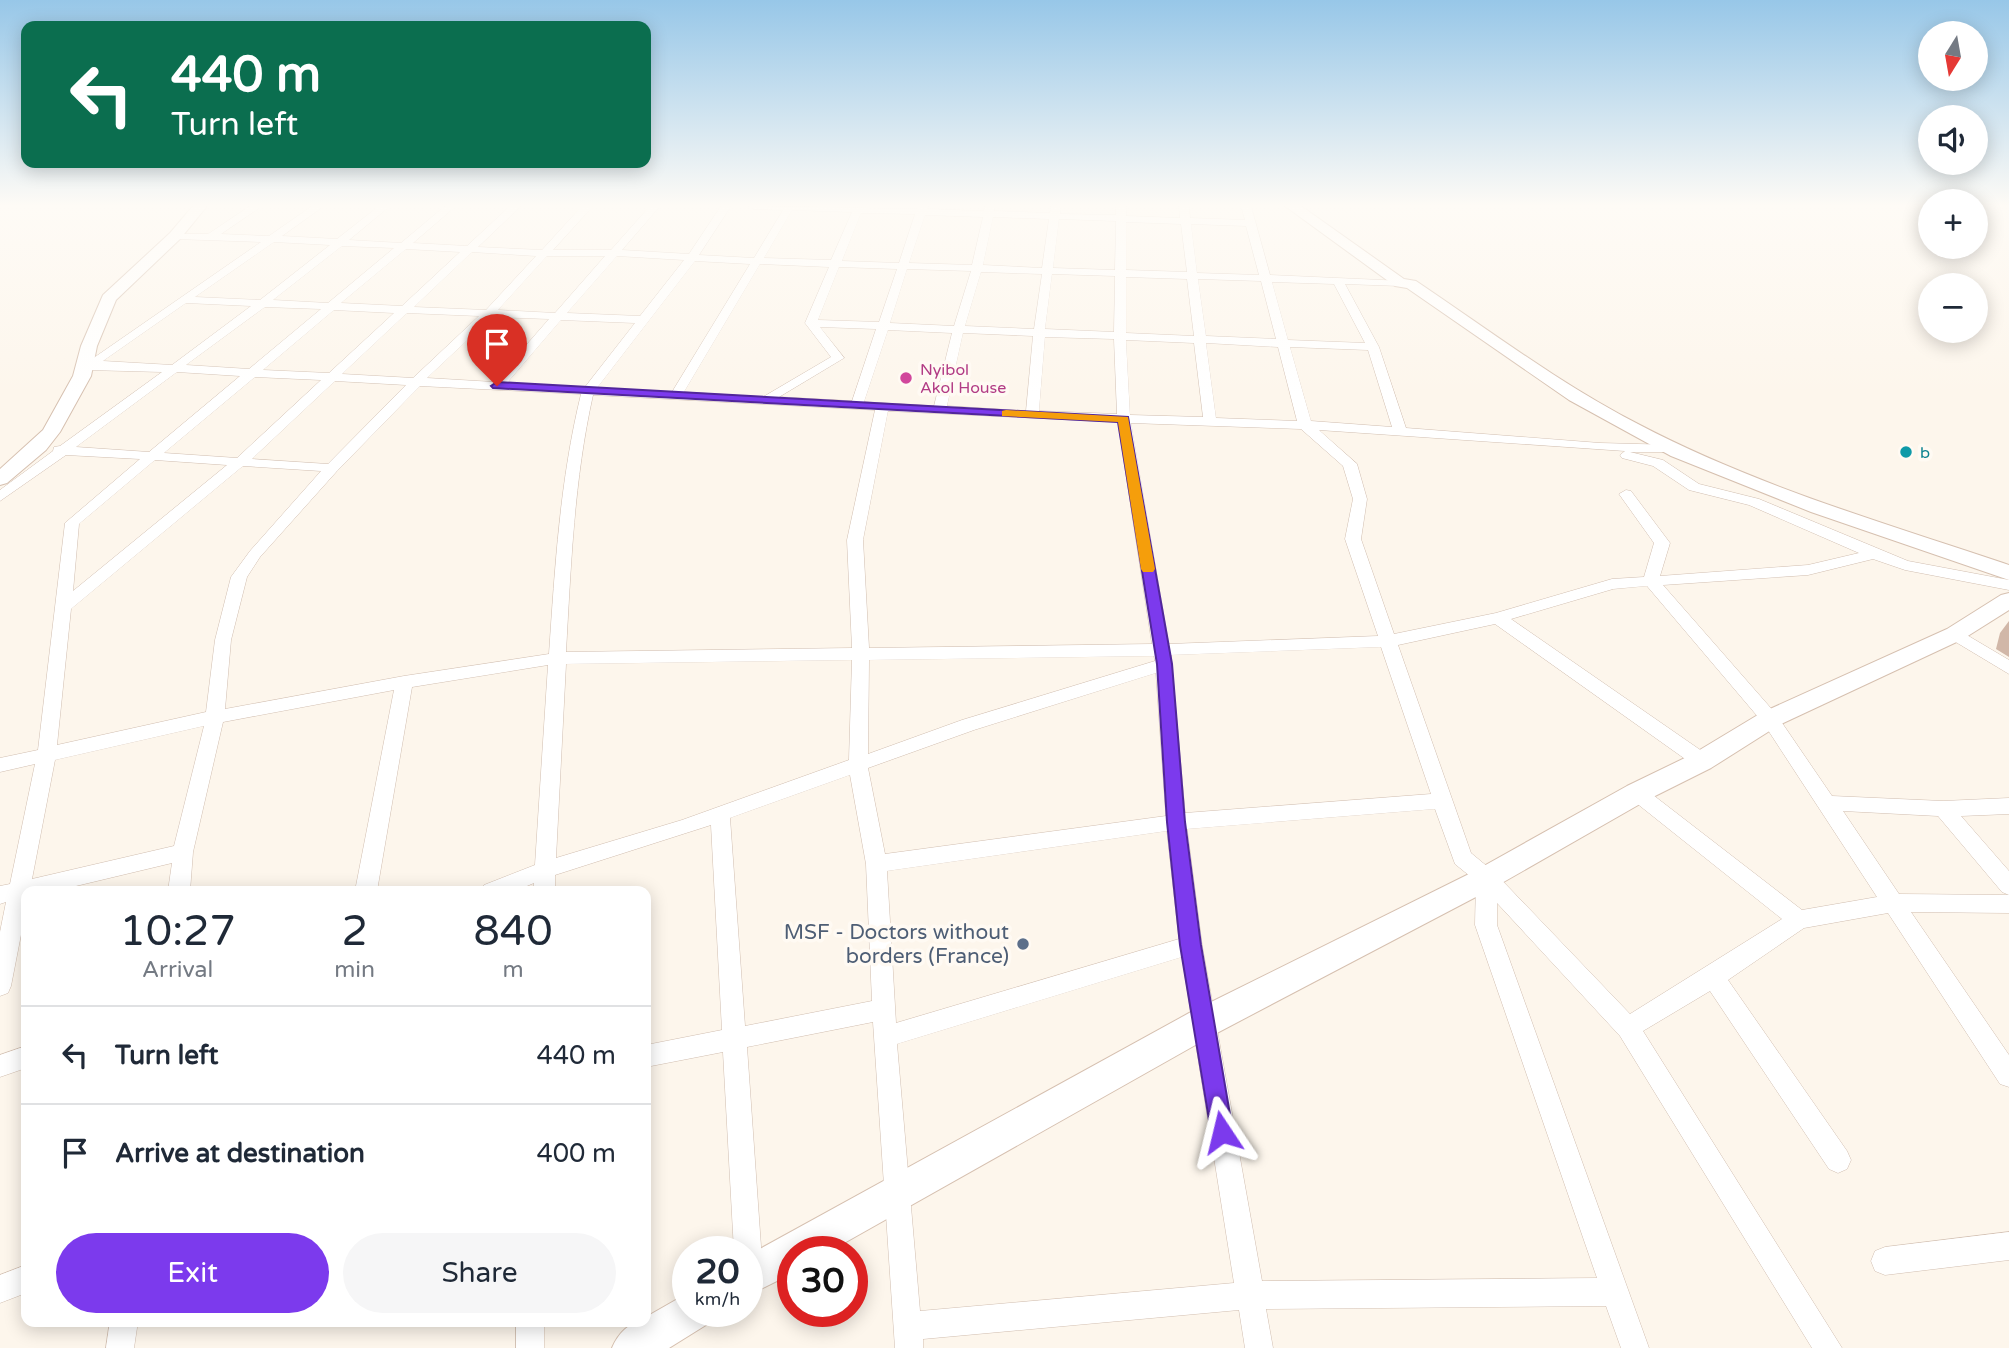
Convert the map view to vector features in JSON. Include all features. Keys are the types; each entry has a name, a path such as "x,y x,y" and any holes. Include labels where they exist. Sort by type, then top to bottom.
{"street":[{"path":"0,479 51,432 88,366 89,346 110,298 141,269"},
{"path":"88,366 231,269"},
{"path":"0,497 306,269"},
{"path":"0,986 9,892 47,754 72,523 374,269"},
{"path":"62,608 240,462 450,269"},
{"path":"180,886 183,852 215,717 223,640 239,576 255,554 332,468 416,382 489,313 528,269"},
{"path":"497,386 600,269"},
{"path":"545,880 568,500 575,446 588,391 682,269"},
{"path":"676,395 754,269"},
{"path":"811,323 835,269"},
{"path":"857,405 902,269"},
{"path":"940,409 958,330 978,269"},
{"path":"999,269 1411,284 1569,391 1630,428 1670,448 1816,507 2009,573"},
{"path":"1121,269 1120,338 1124,419 1163,657 1176,822 1191,945 1259,1348"},
{"path":"1191,269 1210,423"},
{"path":"1265,269 1305,425 1350,464 1360,499 1353,540 1462,858 1487,877 1628,1028 1828,1348"},
{"path":"1379,269 1400,284"},
{"path":"1032,415 1048,271"},
{"path":"1338,282 1373,347 1400,432"},
{"path":"186,300 641,320"},
{"path":"811,323 1199,342 1373,347"},
{"path":"766,400 801,377 838,358 811,323"},
{"path":"88,366 1032,415 1305,425 1600,447 1670,448"},
{"path":"882,407 855,540 861,652 858,764 876,864 908,1337 1251,1295 1615,1292"},
{"path":"1600,447 1658,463 1693,487 1754,502 1905,565 2009,584"},
{"path":"34,450 332,468"},
{"path":"1626,494 1662,543 1651,581"},
{"path":"0,765 215,717 404,682 558,658 861,652 1163,657 1389,640 1498,618 1612,584 1808,570 1874,554"},
{"path":"1651,581 1770,719 2009,1076"},
{"path":"763,1267 1203,1023 1487,877 1637,793 1702,761 1770,719 1955,634 2009,600"},
{"path":"1498,618 1702,761"},
{"path":"1955,634 2009,668"},
{"path":"516,886 545,880 720,813 1163,657"},
{"path":"367,886 404,682"},
{"path":"1637,793 1799,920"},
{"path":"876,864 1176,822 1442,801"},
{"path":"1826,803 1943,809 2009,806"},
{"path":"1943,809 2009,886"},
{"path":"720,813 746,1236"},
{"path":"35,886 183,852"},
{"path":"1487,877 1486,925 1635,1348"},
{"path":"1628,1028 1713,977 1799,920 1893,903 2009,904"},
{"path":"886,1037 1191,945"},
{"path":"1713,977 1838,1160"},
{"path":"651,1055 884,1009"},
{"path":"0,1066 21,1058"},
{"path":"1885,1261 2009,1246"},
{"path":"0,1289 21,1281"},
{"path":"632,1348 672,1323"},
{"path":"120,1348 123,1327"},
{"path":"530,1327 530,1348"}],"slow traffic":[{"path":"1006,413 1124,419 1148,569"}],"place":[{"name":"Nyibol Akol House","path":"906,378"},
{"name":"b","path":"1906,452"},
{"name":"MSF - Doctors without borders (France)","path":"1023,944"}],"route":[{"path":"497,386 1124,419 1164,664 1176,822 1191,945 1222,1132"}]}
